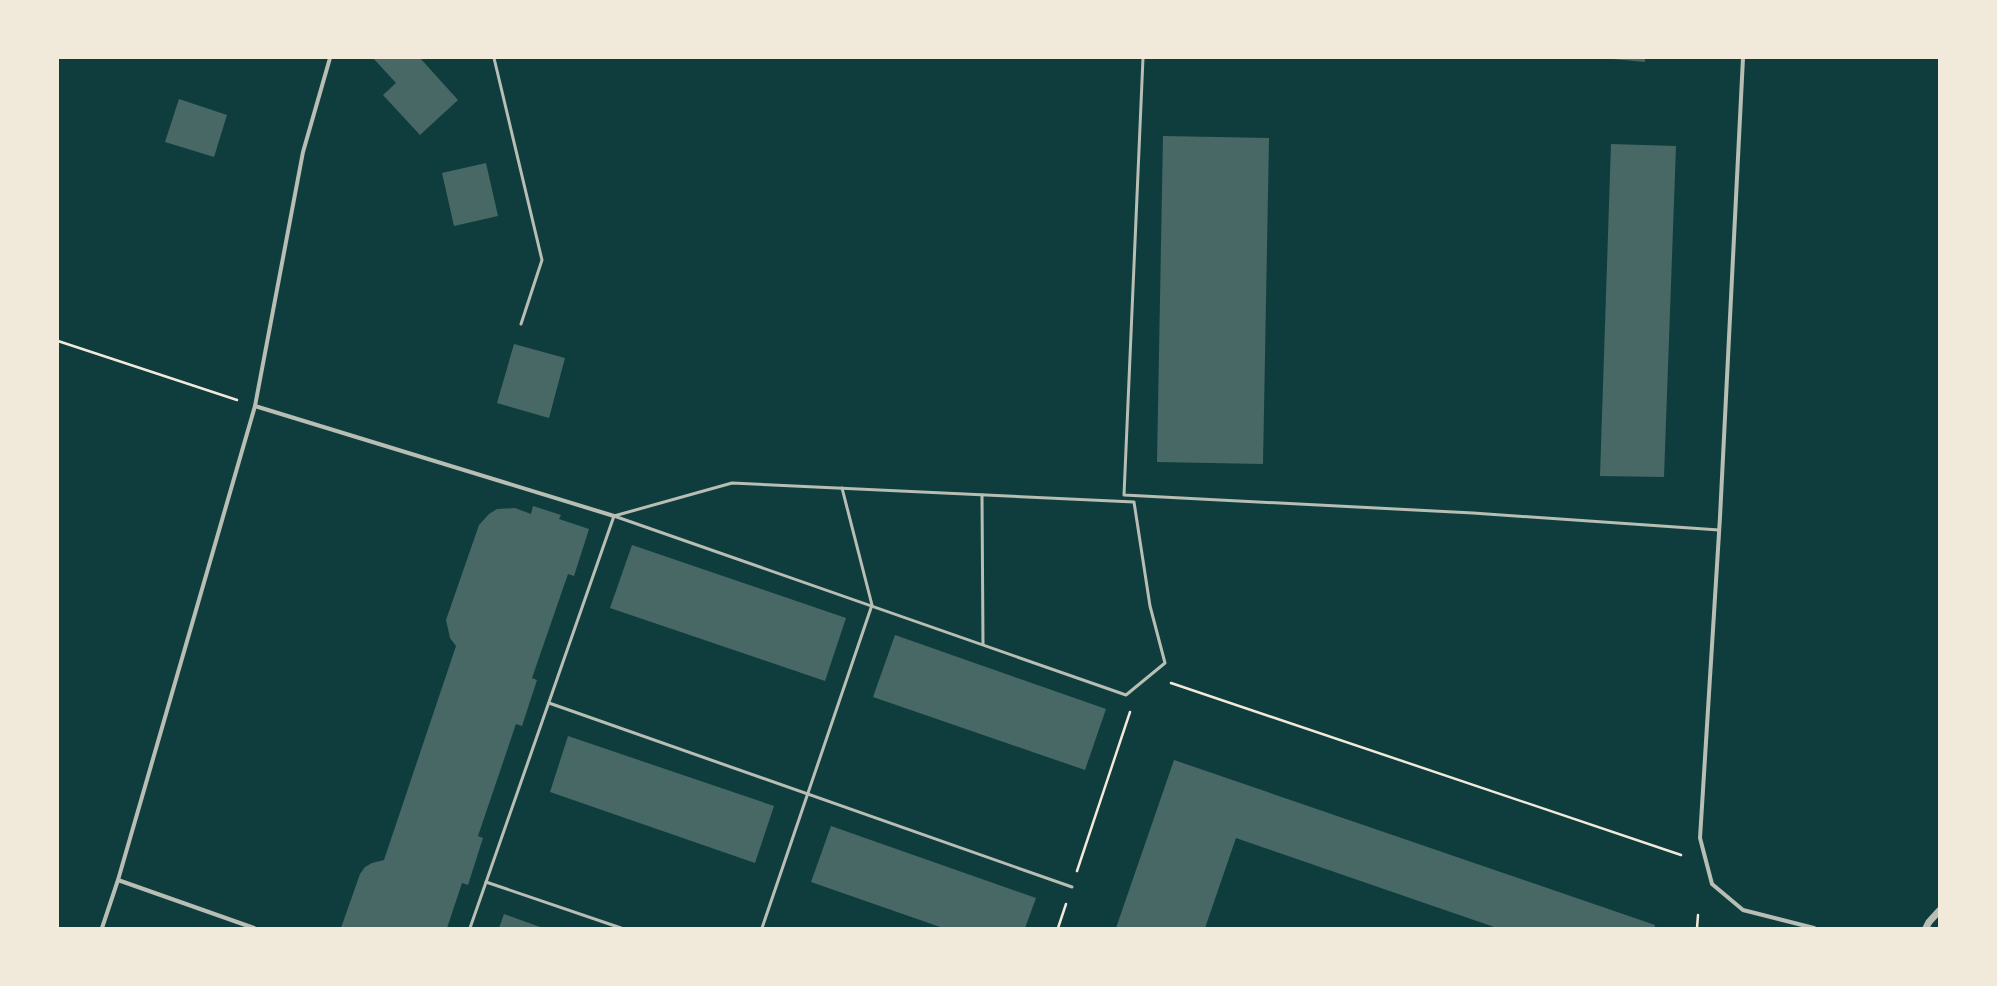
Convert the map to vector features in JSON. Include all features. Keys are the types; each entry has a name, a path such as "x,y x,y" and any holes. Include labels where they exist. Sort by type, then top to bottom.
{"street":[{"path":"102,928 118,880 255,406 303,152 330,58"},
{"path":"1744,58 1719,530 1700,838 1712,884 1743,910 1814,928"},
{"path":"255,406 614,516"},
{"path":"118,880 254,928"},
{"path":"1926,928 1928,922 1939,911"}],"lane":[{"path":"494,58 542,260 521,324"},
{"path":"1143,58 1124,495 1473,513 1719,530"},
{"path":"732,483 1134,502 1150,606 1165,663 1126,695 614,516 732,483"},
{"path":"762,928 872,605 842,488"},
{"path":"982,495 983,644"},
{"path":"470,928 614,516"},
{"path":"549,703 1072,887"},
{"path":"486,882 621,928"}],"path":[{"path":"58,341 255,406"},
{"path":"1168,682 1681,855"},
{"path":"1058,928 1131,709"},
{"path":"1697,928 1698,915"}],"building":[{"path":"373,58 420,58 458,100 420,135 383,95 396,83"},
{"path":"1602,58 1645,58 1645,62"},
{"path":"179,99 227,115 214,157 165,142"},
{"path":"1163,136 1269,138 1263,464 1157,462"},
{"path":"1611,144 1676,146 1664,477 1600,476"},
{"path":"486,163 498,216 454,226 442,173"},
{"path":"514,344 565,358 549,418 497,403"},
{"path":"533,506 561,515 559,519 589,529 574,576 568,574 532,678 537,680 522,726 516,724 478,836 483,838 468,885 462,883 447,928 341,928 360,874 365,867 372,863 384,860 456,646 450,638 446,620 479,525 489,514 497,509 515,508 531,514"},
{"path":"632,545 846,618 825,681 610,608"},
{"path":"895,635 1106,709 1085,770 873,697"},
{"path":"568,736 774,806 755,863 550,792"},
{"path":"1174,760 1655,925 1654,928 1497,928 1236,838 1205,928 1116,928"},
{"path":"831,826 1036,898 1025,928 943,928 811,882"},
{"path":"504,914 543,928 499,928"}]}
